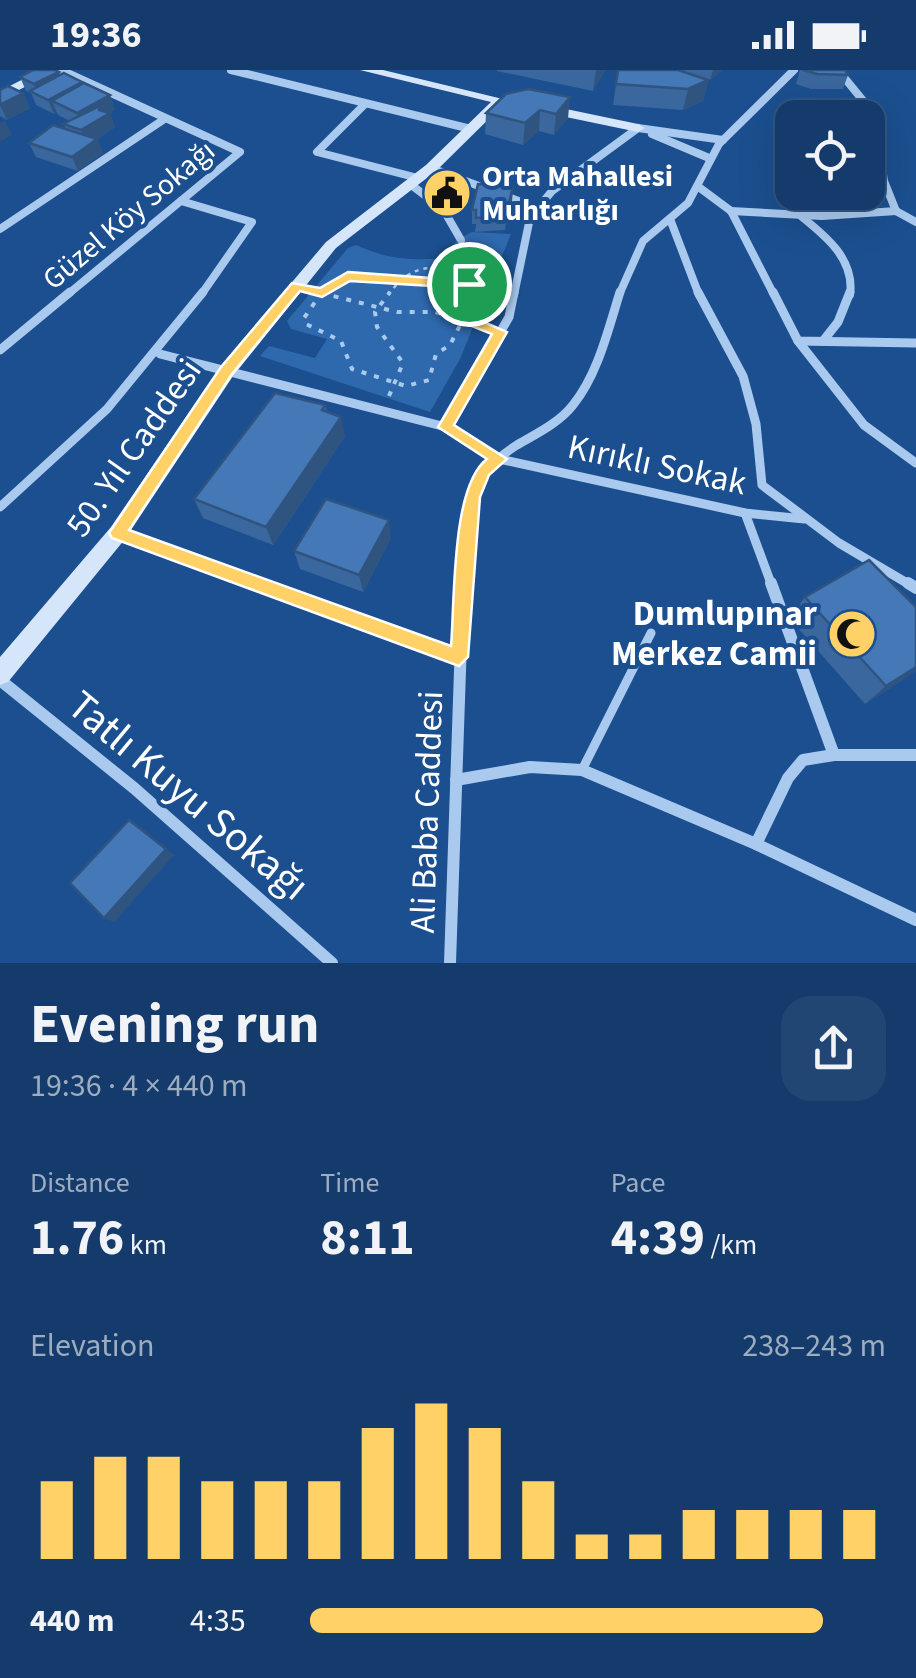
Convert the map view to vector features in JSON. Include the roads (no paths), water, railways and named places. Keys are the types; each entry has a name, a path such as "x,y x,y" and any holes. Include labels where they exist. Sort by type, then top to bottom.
{"street":[{"path":"0,96 51,70"},
{"path":"0,230 163,120 61,70"},
{"path":"231,70 471,129"},
{"path":"366,70 638,128 723,140"},
{"name":"Ali Baba Caddesi","path":"450,963 459,657 472,497 483,471 555,424 574,405 592,371 615,298 640,245 700,188 709,158 723,140 794,70"},
{"path":"838,70 874,114 884,181 896,211"},
{"name":"50. Yıl Caddesi","path":"0,677 118,533 226,370 331,246 420,177 500,100"},
{"path":"364,104 317,152 538,208"},
{"name":"Güzel Köy Sokağı","path":"0,350 240,152 163,120"},
{"path":"638,128 709,158"},
{"path":"446,427 509,317 530,218 552,191 638,128"},
{"path":"420,177 461,240"},
{"path":"700,188 731,212 798,341 851,412 889,450 916,463"},
{"path":"0,506 74,446 160,354 252,222 181,200"},
{"path":"731,212 800,216 896,211 916,222"},
{"path":"800,216 839,251 850,268 853,284 844,318 824,341"},
{"path":"670,219 701,301 744,376 756,424 762,485 804,520 916,588"},
{"path":"798,341 916,343"},
{"name":"Kırıklı Sokak","path":"160,354 446,427 499,459 745,513 804,520"},
{"path":"745,513 834,755"},
{"path":"118,533 459,657"},
{"name":"Tatlı Kuyu Sokağı","path":"0,677 134,788 332,963"},
{"path":"756,844 788,778 803,760 834,755 916,755"},
{"path":"456,780 530,767 582,770 756,844 916,920"}],"lane":[{"path":"582,770 651,633"}],"place":[{"name":"Orta Mahallesi Muhtarlığı","path":"447,193"},
{"name":"Dumlupınar Merkez Camii","path":"852,634"}]}
